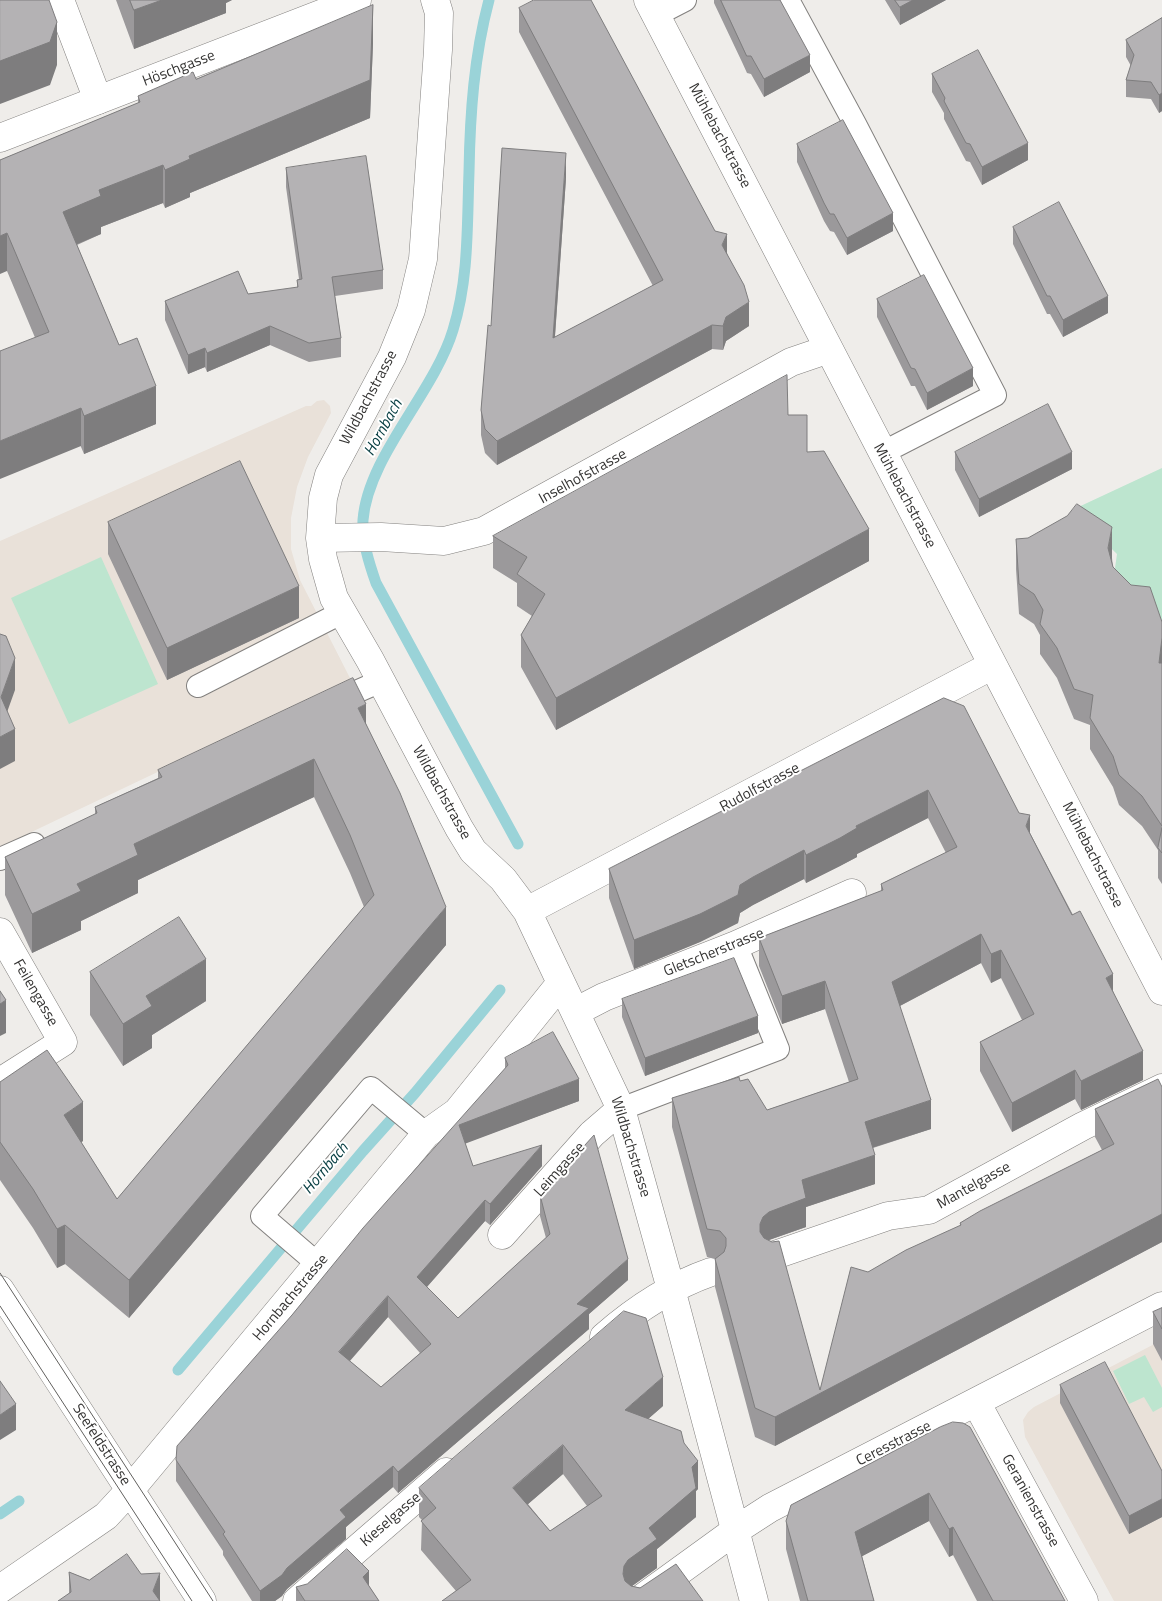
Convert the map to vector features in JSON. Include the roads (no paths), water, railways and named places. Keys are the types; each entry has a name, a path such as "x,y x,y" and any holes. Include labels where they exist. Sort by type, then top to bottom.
{"street":[{"path":"60,0 98,100"},
{"name":"Höschgasse","path":"0,138 357,0"},
{"name":"Wildbachstrasse","path":"435,0 439,13 438,50 423,259 411,310 392,357 329,475 323,498 320,538 329,583 341,613 381,681 473,851 504,880 526,912 621,1109 672,1289 754,1601"},
{"name":"Mühlebachstrasse","path":"652,8 1162,991"},
{"name":"Inselhofstrasse","path":"320,538 381,537 444,541 484,530 791,362 829,348"},
{"name":"Rudolfstrasse","path":"526,912 993,666"},
{"name":"Gletscherstrasse","path":"575,1012 604,997 736,945 852,893"},
{"name":"Feilengasse","path":"0,932 62,1042 0,1082"},
{"name":"Hornbachstrasse","path":"0,1589 106,1516 319,1265 418,1128 457,1112 560,984"},
{"name":"Mantelgasse","path":"775,1255 888,1216 930,1210 1083,1126 1162,1088"},
{"name":"Leimgasse","path":"502,1235 592,1134 621,1109"},
{"path":"583,1354 628,1316 672,1289 711,1272"},
{"name":"Seefeldstrasse","path":"0,1290 202,1601"},
{"name":"Ceresstrasse","path":"638,1601 736,1530 770,1508 1162,1306"},
{"name":"Geranienstrasse","path":"976,1402 1084,1601"},
{"name":"Kieselgasse","path":"297,1601 463,1458"}],"lane":[{"path":"652,8 685,0"},
{"path":"788,0 855,124 995,395 882,453"},
{"path":"198,686 341,613"},
{"path":"310,713 381,681"},
{"path":"0,859 57,834"},
{"path":"621,1109 778,1049 736,945"},
{"path":"319,1265 262,1216 371,1088 418,1128"}],"waterway":[{"name":"Hornbach","path":"489,0 476,64 470,129 465,271 458,310 444,354 376,472 368,496 363,528 366,552 376,583 518,844"},
{"name":"Hornbach","path":"178,1370 363,1151 415,1093 500,990"},
{"name":"Hornbach","path":"0,1514 19,1501"}],"tram line":[{"path":"0,1273 213,1601"},
{"path":"0,1306 192,1601"}]}
